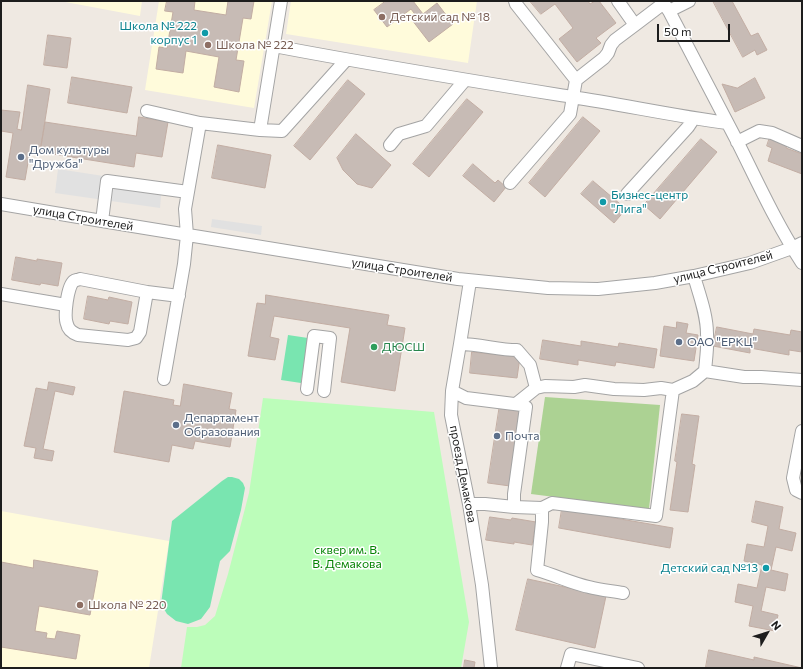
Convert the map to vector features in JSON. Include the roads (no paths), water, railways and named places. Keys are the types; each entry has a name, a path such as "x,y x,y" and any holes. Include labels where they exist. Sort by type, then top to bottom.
{"street":[{"path":"260,130 282,1"},
{"path":"514,1 576,80"},
{"path":"618,1 635,25"},
{"path":"510,183 570,114 576,80 604,58 615,40 665,5 689,1"},
{"path":"665,5 778,223 797,246 802,263"},
{"path":"274,46 346,60 727,123"},
{"path":"147,111 200,123 282,131 346,60"},
{"path":"390,145 399,134 426,126 465,80"},
{"path":"627,194 688,127 694,118"},
{"path":"164,379 184,264 188,235 185,209 200,123"},
{"path":"737,142 759,132 772,133 802,146"},
{"path":"102,221 107,181 188,192"},
{"name":"улица Строителей","path":"1,204 470,281 548,288 598,289 655,283 750,263 797,246"},
{"path":"516,404 536,388 545,386 574,387 585,385 614,389 644,390 662,388 673,390 693,381 705,371 708,332 706,319 694,276"},
{"path":"148,292 140,332 136,338 128,340 78,335 70,332 67,324 66,305 71,285 74,281 80,280 179,296"},
{"name":"проезд Демакова","path":"470,281 452,391 451,415 469,504 482,586 491,668"},
{"path":"1,294 66,305"},
{"path":"307,389 314,336 330,338 324,392"},
{"path":"460,344 517,350 530,365 536,388"},
{"path":"705,371 744,378 761,377 802,380"},
{"path":"469,504 542,508 552,503 656,516 673,390"},
{"path":"452,391 466,398 516,404 526,407 514,494 514,507"},
{"path":"802,431 793,478 796,490 802,494"},
{"path":"542,508 537,570 589,587 623,593"},
{"path":"567,668 571,654 638,668"}],"place":[{"name":"Детский сад № 18","path":"382,17"},
{"name":"Школа № 222 корпус 1","path":"205,33"},
{"name":"Школа № 222","path":"208,45"},
{"name":"Дом культуры \"Дружба\"","path":"21,157"},
{"name":"Бизнес-центр \"Лига\"","path":"603,202"},
{"name":"ОАО \"ЕРКЦ\"","path":"679,342"},
{"name":"ДЮСШ","path":"374,347"},
{"name":"Департамент Образования","path":"176,425"},
{"name":"Почта","path":"497,436"},
{"name":"Детский сад №13","path":"766,568"},
{"name":"Школа № 220","path":"80,605"}],"park label":[{"name":"сквер им. В. В. Демакова","path":"347,557"}]}
